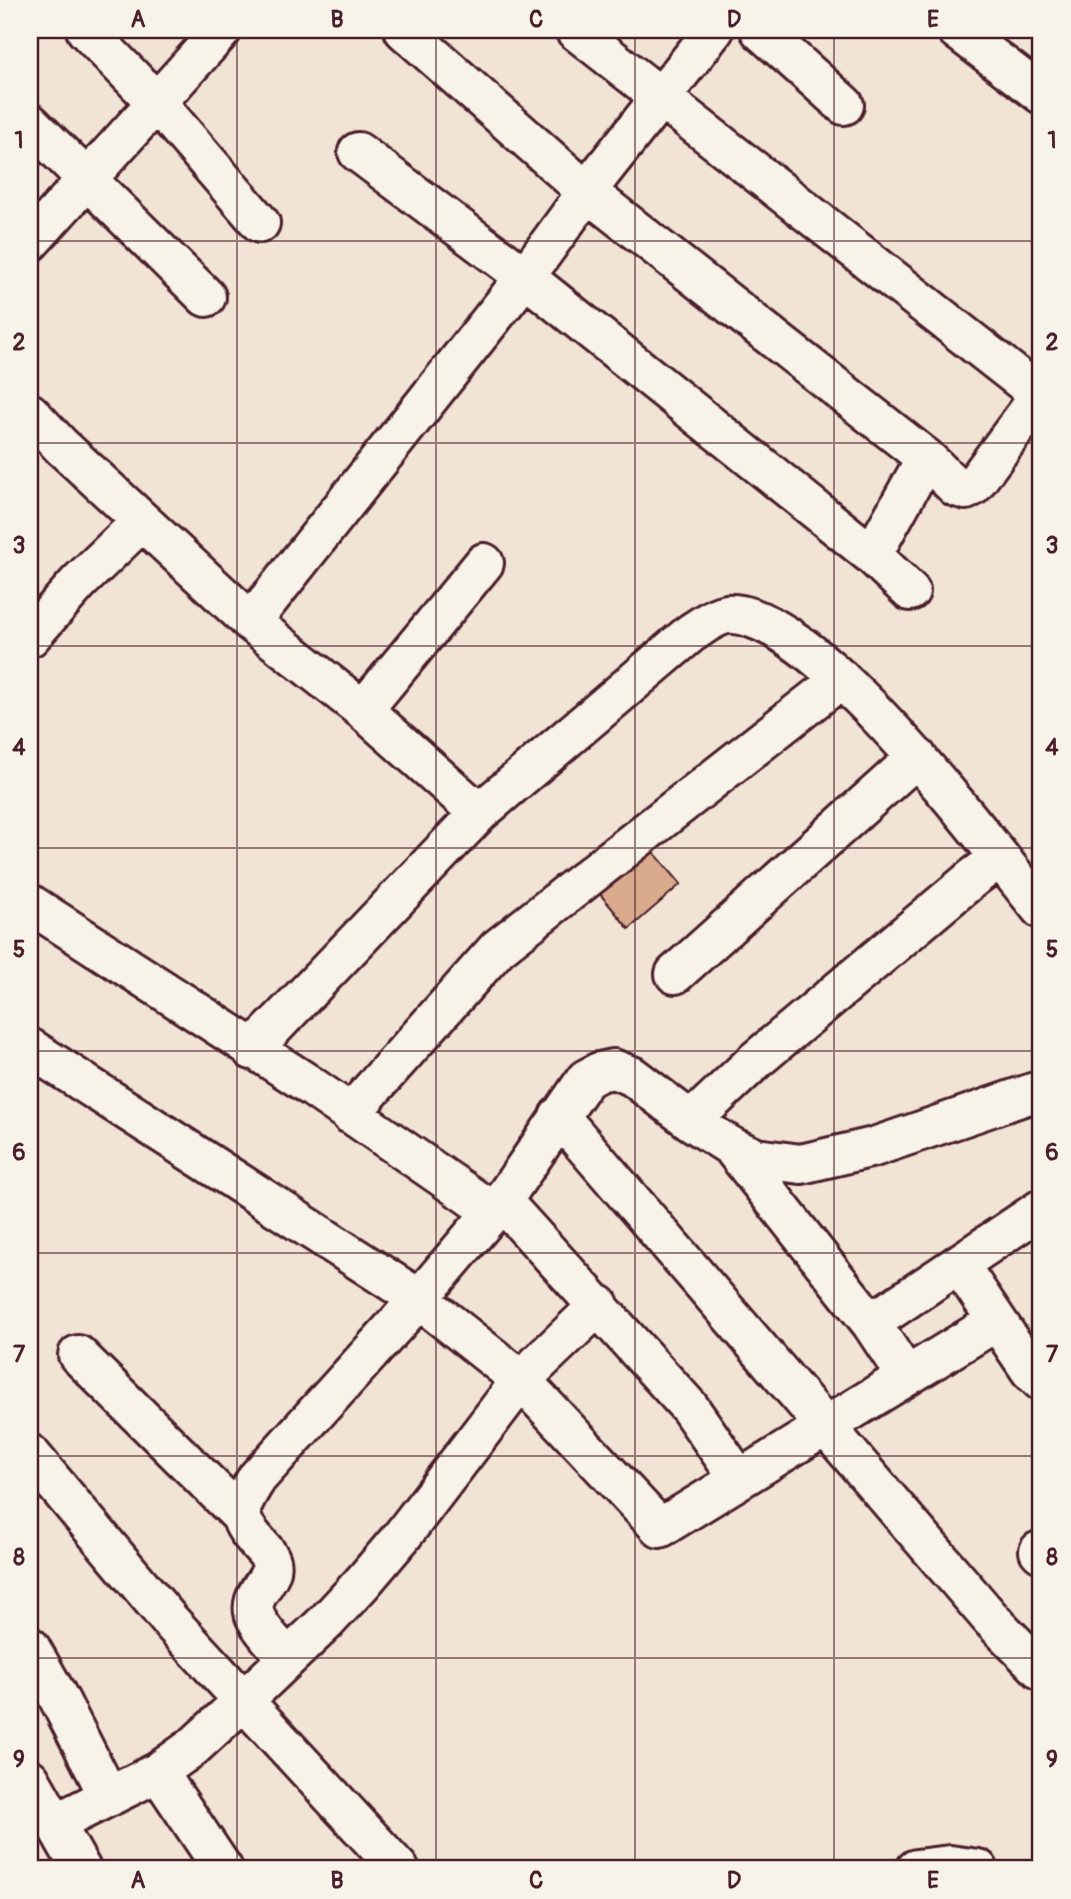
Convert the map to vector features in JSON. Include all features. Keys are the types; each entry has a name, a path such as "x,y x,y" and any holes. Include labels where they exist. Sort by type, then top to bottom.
{"street":[{"path":"86,30 157,103 260,223"},
{"path":"30,242 222,30"},
{"path":"404,30 587,192 926,458 956,487 962,490 970,489 1041,394 575,30"},
{"path":"251,622 525,277 587,192 714,30"},
{"path":"760,30 844,105"},
{"path":"957,30 1041,94"},
{"path":"30,123 206,298"},
{"path":"358,152 525,277 872,555 910,591"},
{"path":"30,413 141,522 251,622 363,710 480,813"},
{"path":"872,555 926,458"},
{"path":"30,637 79,582 141,522"},
{"path":"363,710 484,563"},
{"path":"252,1050 480,813 691,633 714,618 732,613 757,619 788,636 841,679 918,757 1041,909"},
{"path":"350,1114 498,948 841,679"},
{"path":"675,974 918,757"},
{"path":"691,1121 826,1000 1000,858"},
{"path":"30,904 350,1114 498,1207 598,1305 689,1407 739,1479"},
{"path":"30,1048 419,1299 521,1380 660,1528 997,1321"},
{"path":"240,1516 242,1505 257,1479 498,1207 586,1079 598,1072 613,1069 632,1076 691,1121 732,1147 756,1158 802,1164 874,1147 1041,1090"},
{"path":"559,1116 992,1619 1041,1670"},
{"path":"732,1147 871,1324 906,1376"},
{"path":"871,1324 1041,1209"},
{"path":"960,1266 1030,1370 1041,1381"},
{"path":"56,1823 158,1772 193,1747 243,1701 335,1612 402,1536 521,1380 598,1305"},
{"path":"78,1355 240,1516 244,1527 270,1557 272,1565 256,1596 254,1611 257,1620 287,1658"},
{"path":"30,1454 171,1622 399,1869"},
{"path":"30,1647 109,1797"},
{"path":"158,1772 223,1869"},
{"path":"30,1779 81,1869"},
{"path":"916,1869 950,1865 978,1869"}],"building":[{"path":"651,849 681,884 629,929 600,894"}]}
